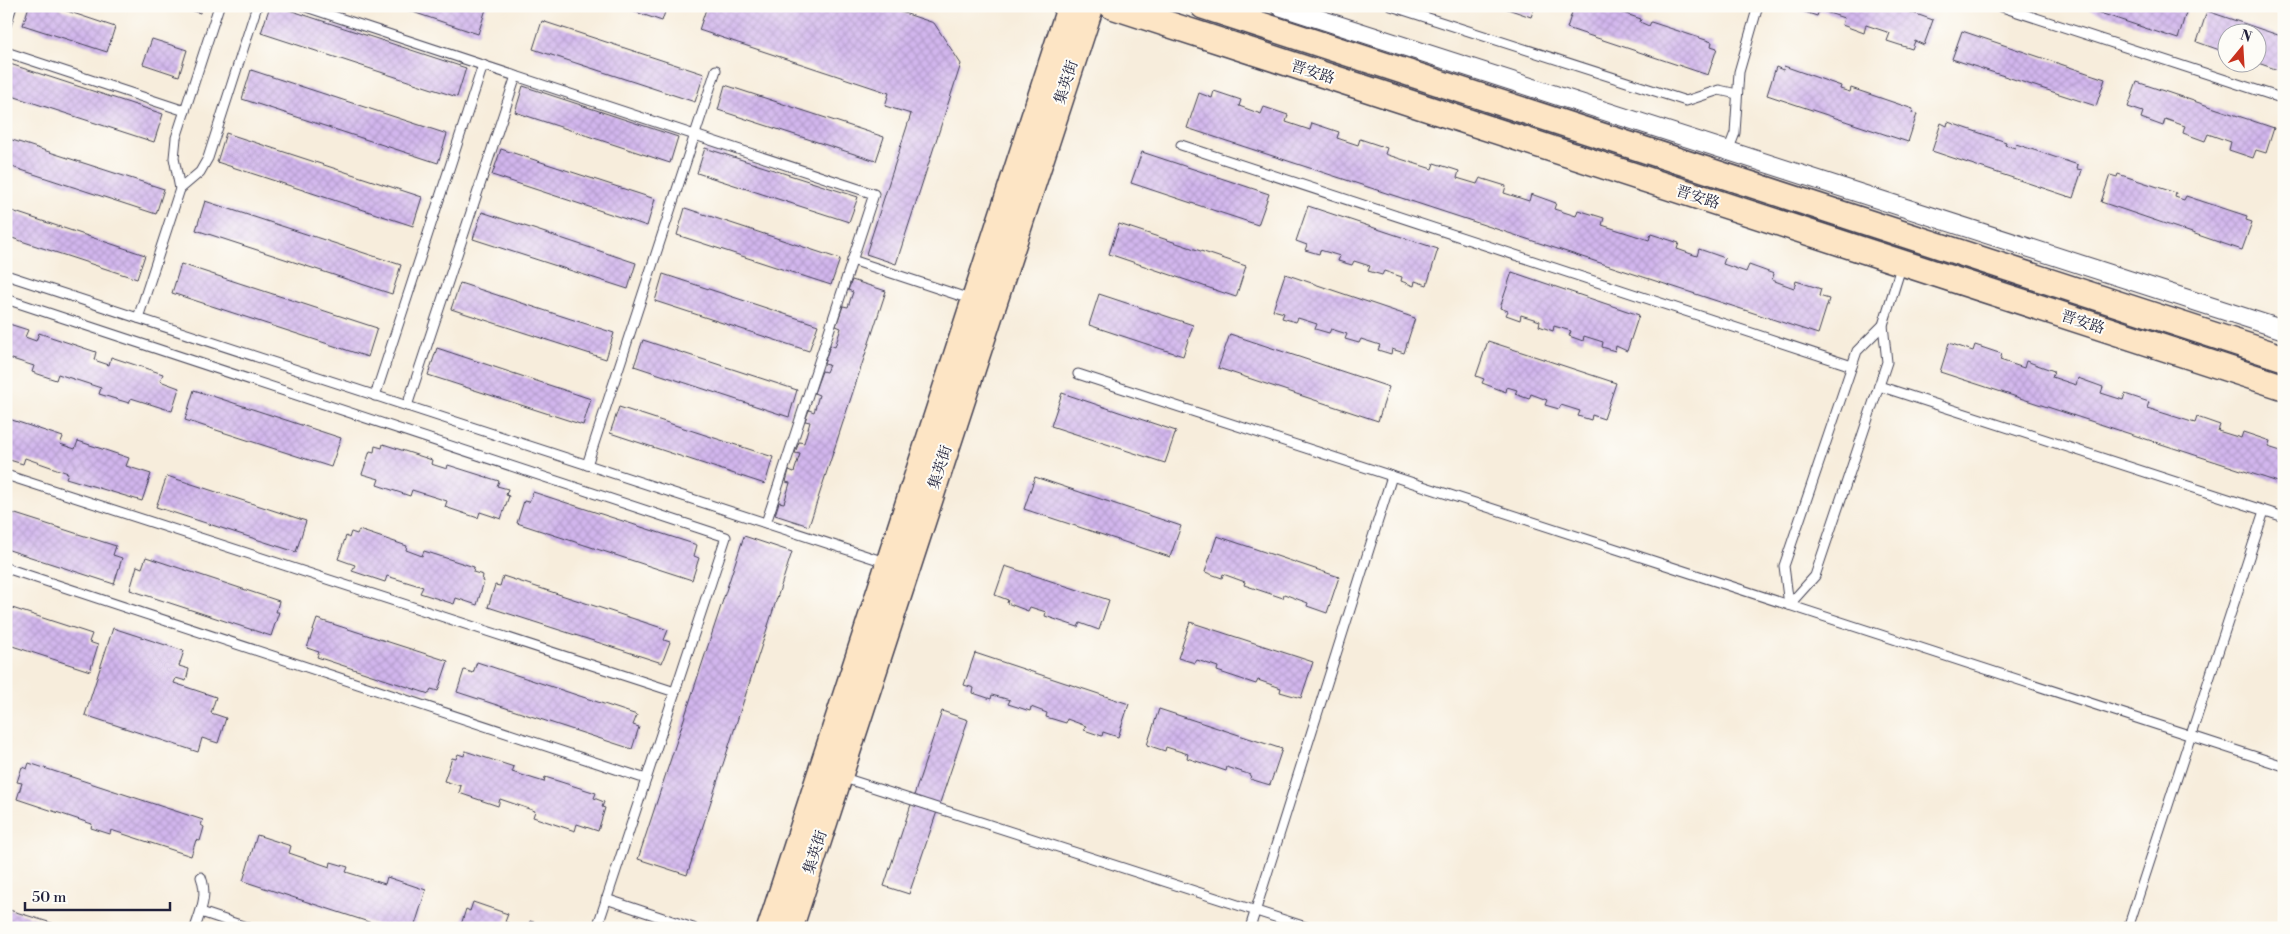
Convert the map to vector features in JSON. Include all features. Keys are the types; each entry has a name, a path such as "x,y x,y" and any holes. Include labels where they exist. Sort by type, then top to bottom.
{"main road":[{"name":"集英街","path":"770,928 1070,6"},
{"name":"集英街","path":"790,928 1091,6"},
{"name":"晋安路","path":"1112,6 2284,387"},
{"name":"晋安路","path":"1217,7 2284,358"}],"street":[{"path":"1278,6 2284,330"}],"lane":[{"path":"6,25 12,6"},
{"path":"138,318 180,189 174,158 176,138 219,6"},
{"path":"180,189 200,172 208,158 257,6"},
{"path":"303,6 874,194 766,523"},
{"path":"1391,6 1686,101 1719,90 1737,94"},
{"path":"1728,151 1735,133 1739,72 1758,6"},
{"path":"1999,6 2284,99"},
{"path":"6,52 185,111"},
{"path":"375,396 483,65"},
{"path":"587,465 716,70"},
{"path":"408,406 516,76"},
{"path":"1181,145 1852,366"},
{"path":"852,260 974,300"},
{"path":"1789,605 1814,576 1888,362 1883,325 1902,264"},
{"path":"6,276 889,563"},
{"path":"6,299 726,537 597,928"},
{"path":"1789,605 1784,566 1857,352 1883,325"},
{"path":"1078,374 2284,766"},
{"path":"1879,386 2284,517"},
{"path":"6,475 675,692"},
{"path":"1250,928 1392,476"},
{"path":"2128,928 2264,510"},
{"path":"6,568 646,779"},
{"path":"840,776 1309,928"},
{"path":"195,928 204,901 204,885 200,877"},
{"path":"606,899 693,928"},
{"path":"200,912 249,928"}],"building":[{"path":"29,6 52,6 115,27 107,52 23,25"},
{"path":"179,6 202,6 200,13"},
{"path":"270,6 277,6 466,68 457,97 261,33"},
{"path":"395,6 487,6 478,34"},
{"path":"618,6 667,6 662,21"},
{"path":"707,6 883,6 934,23 961,64 896,264 866,254 911,114 885,106 889,93 699,30"},
{"path":"1499,6 1535,6 1531,17"},
{"path":"1574,6 1602,6 1641,19 1640,22 1649,26 1651,22 1712,42 1711,46 1717,48 1708,75 1567,28"},
{"path":"1800,6 1893,6 1933,20 1924,45 1915,41 1912,49 1887,41 1890,33 1866,25 1864,33 1842,25 1844,18 1819,10 1817,16 1799,10"},
{"path":"2079,6 2188,6 2178,39"},
{"path":"2207,11 2240,22 2218,22 2218,49 2197,42"},
{"path":"542,21 704,74 695,102 533,49"},
{"path":"1962,31 2105,79 2096,106 1952,59"},
{"path":"2268,32 2284,37 2284,72 2268,66"},
{"path":"152,39 187,50 179,76 143,64"},
{"path":"10,64 163,114 154,142 6,94 6,75"},
{"path":"1784,66 1841,86 1840,89 1850,92 1851,88 1913,109 1912,113 1917,114 1908,142 1767,95 1776,67 1783,70"},
{"path":"251,70 447,134 438,163 242,99"},
{"path":"2137,82 2274,128 2266,153 2256,150 2253,158 2229,150 2231,142 2208,134 2205,141 2183,133 2185,126 2165,119 2163,126 2141,118 2143,112 2128,107"},
{"path":"725,85 884,137 876,161 718,110"},
{"path":"523,86 678,137 670,163 515,112"},
{"path":"1214,91 1241,100 1239,106 1261,114 1264,107 1288,115 1286,122 1310,130 1312,123 1339,132 1337,138 1358,145 1360,139 1387,148 1385,154 1432,169 1434,163 1459,171 1457,178 1477,184 1480,178 1506,186 1504,193 1529,201 1531,194 1556,203 1554,209 1576,216 1578,210 1604,218 1602,225 1649,240 1651,234 1679,243 1677,249 1697,256 1699,249 1725,258 1723,264 1746,272 1749,265 1774,274 1772,280 1794,288 1796,281 1821,289 1819,296 1829,299 1818,334 1187,128 1199,93 1212,98"},
{"path":"1948,122 2006,142 2005,145 2015,148 2016,144 2078,165 2077,169 2082,170 2073,198 1932,151 1941,123 1947,126"},
{"path":"226,133 422,197 413,226 217,162"},
{"path":"6,138 164,189 156,214 6,165"},
{"path":"705,148 858,197 849,222 697,173"},
{"path":"501,149 655,199 647,226 492,175"},
{"path":"1142,152 1269,194 1258,225 1131,183"},
{"path":"2118,174 2176,193 2175,197 2184,200 2186,196 2247,216 2246,220 2252,222 2242,250 2101,202 2110,175 2117,177"},
{"path":"205,201 401,265 392,294 196,230"},
{"path":"1308,206 1438,249 1427,285 1415,281 1414,286 1401,281 1402,277 1384,271 1382,275 1368,271 1370,266 1354,261 1352,265 1338,261 1340,256 1320,250 1319,254 1305,250 1307,245 1296,241"},
{"path":"685,208 840,259 831,285 677,235"},
{"path":"6,209 145,255 137,279 6,236"},
{"path":"482,212 636,263 628,289 473,239"},
{"path":"1119,224 1246,266 1236,297 1109,254"},
{"path":"181,264 377,328 368,357 172,293"},
{"path":"1512,272 1639,315 1627,351 1616,346 1615,351 1602,347 1603,342 1584,336 1583,341 1569,336 1571,331 1554,326 1553,331 1539,326 1540,321 1521,315 1520,320 1506,315 1508,311 1500,308"},
{"path":"663,274 818,325 809,351 655,301"},
{"path":"1285,274 1415,318 1404,353 1392,349 1391,354 1378,350 1380,345 1361,339 1359,343 1345,339 1347,334 1331,329 1329,333 1315,329 1317,324 1298,318 1296,322 1282,318 1284,313 1273,310"},
{"path":"852,280 886,291 809,526 775,515 779,502 784,503 790,483 786,482 789,470 794,472 800,454 795,453 799,442 804,443 810,422 805,421 809,410 814,412 819,395 814,393 822,371 826,372 829,365 824,364 830,345 835,347 841,328 836,326 843,306 848,307 853,292 848,290"},
{"path":"460,283 614,333 606,359 451,309"},
{"path":"1099,294 1193,325 1183,356 1089,325"},
{"path":"6,323 28,330 25,337 36,341 39,333 96,352 94,360 109,365 111,357 163,374 160,381 179,388 172,411 131,398 129,403 99,394 101,388 58,374 56,380 32,372 34,366 6,357"},
{"path":"1230,334 1389,387 1378,421 1218,368"},
{"path":"643,340 797,390 789,417 634,366"},
{"path":"1488,341 1616,383 1604,419 1592,415 1591,420 1578,416 1580,411 1561,405 1559,409 1545,405 1547,400 1531,394 1529,399 1515,394 1517,390 1507,387 1506,392 1482,383 1484,379 1476,376"},
{"path":"1949,343 1973,351 1975,345 2002,354 2000,360 2024,368 2026,361 2054,371 2052,377 2076,385 2078,378 2103,387 2101,393 2123,400 2125,394 2149,402 2147,408 2195,423 2197,417 2220,425 2218,431 2241,438 2243,432 2270,441 2268,447 2284,452 2284,484 1940,372"},
{"path":"437,348 591,399 583,425 428,375"},
{"path":"194,390 341,438 331,467 185,420"},
{"path":"1062,393 1176,431 1165,463 1051,426"},
{"path":"619,407 773,457 765,484 610,433"},
{"path":"6,418 63,437 60,444 75,449 78,441 129,458 126,466 151,474 142,501 66,478 68,473 25,458 23,464 6,459"},
{"path":"383,444 432,460 431,464 447,469 448,465 499,481 497,486 508,489 506,495 509,496 501,519 480,512 478,518 445,507 447,501 412,490 410,496 377,485 379,479 362,474 370,451 374,452 375,446 382,448"},
{"path":"167,476 306,521 296,552 156,507"},
{"path":"1035,477 1181,526 1170,557 1024,509"},
{"path":"533,492 697,545 694,556 699,558 692,580 517,523 524,501 529,502"},
{"path":"6,511 116,546 113,555 122,558 114,584 6,549"},
{"path":"359,530 407,546 406,550 422,556 424,551 474,567 473,572 483,575 482,581 484,581 477,605 456,598 454,604 420,593 423,587 387,576 385,582 352,571 355,565 338,559 346,536 349,538 351,532 357,534"},
{"path":"744,536 792,552 687,875 638,859"},
{"path":"1217,536 1339,577 1327,613 1307,606 1308,603 1284,594 1283,598 1244,585 1245,582 1223,574 1222,578 1205,572"},
{"path":"146,557 279,601 276,612 279,612 271,636 130,590 137,566 142,568"},
{"path":"1005,566 1109,600 1099,630 1080,623 1078,627 1045,616 1046,612 1030,607 1028,611 1007,603 1008,600 995,595"},
{"path":"503,576 668,630 664,640 670,642 662,663 488,607 495,585 500,586"},
{"path":"6,606 92,634 89,642 98,645 90,671 6,644"},
{"path":"317,619 448,661 438,691 431,689 429,694 317,657 319,652 307,648"},
{"path":"1190,622 1313,662 1301,698 1280,692 1281,688 1258,680 1256,684 1217,671 1218,667 1197,660 1195,663 1178,658"},
{"path":"113,628 184,651 179,666 189,669 186,681 176,678 174,683 216,697 211,713 226,718 218,743 202,738 198,752 85,715"},
{"path":"975,653 1129,704 1118,737 1103,732 1102,736 1084,730 1086,726 1067,719 1066,723 1046,717 1047,713 1031,707 1030,711 1008,704 1010,700 992,695 991,699 973,693 974,688 964,685"},
{"path":"477,662 637,715 633,725 639,727 632,749 457,692 464,670 473,673"},
{"path":"1159,709 1282,749 1270,785 1250,779 1251,775 1227,767 1226,771 1187,758 1188,754 1166,747 1165,751 1147,745"},
{"path":"942,711 968,720 909,894 884,886"},
{"path":"465,751 514,767 512,772 544,782 545,777 596,793 594,798 604,802 602,807 605,808 598,831 577,824 575,831 533,817 535,811 500,799 498,806 459,793 461,786 444,781 452,758 456,759 458,754 464,756"},
{"path":"29,763 203,820 201,825 204,827 200,841 196,840 191,856 111,830 110,834 91,828 92,824 17,799 22,783 17,782 22,767 27,769"},
{"path":"257,835 291,846 289,853 330,867 331,862 348,867 346,872 385,884 387,877 426,890 414,928 387,928 243,881"},
{"path":"473,902 508,914 505,922 522,928 460,928 466,909 470,911"},
{"path":"6,909 55,924 53,928 6,928"},
{"path":"530,921 550,927 550,928 528,928"}]}
